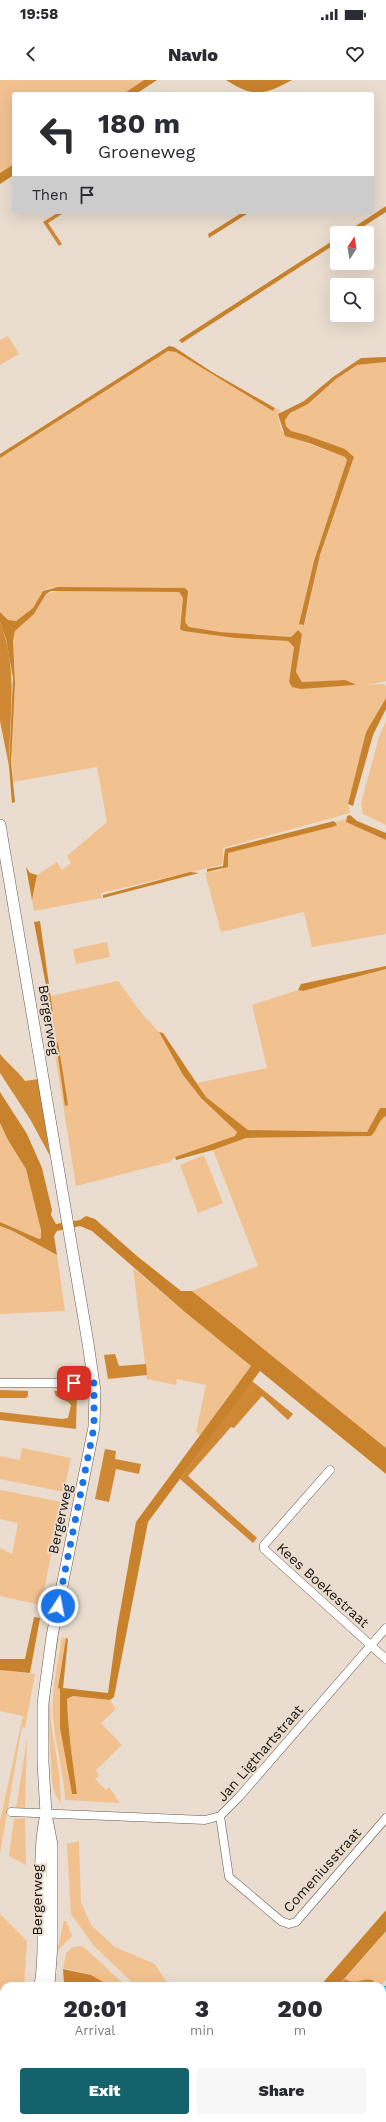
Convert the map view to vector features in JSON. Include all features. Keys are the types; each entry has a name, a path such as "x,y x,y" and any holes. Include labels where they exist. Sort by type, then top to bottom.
{"main road":[{"name":"Bergerweg","path":"0,825 94,1383 94,1427 45,1678 42,1730 46,1814 52,1845 52,1944 49,1982"},
{"name":"Bergerweg","path":"40,1982 45,1940 41,1841 46,1814"}],"street":[{"path":"0,1383 94,1383"},
{"name":"Kees Boekestraat","path":"330,1470 264,1546 264,1549 371,1645"},
{"name":"Jan Ligthartstraat","path":"46,1814 205,1820 220,1816 239,1797 386,1628"},
{"path":"371,1645 386,1658"},
{"path":"11,1812 46,1814"},
{"name":"Comeniusstraat","path":"220,1816 229,1877 281,1922 288,1924 296,1922 386,1818"}],"shaded area":[{"path":"0,80 144,80 126,92 12,92 12,165 0,173"},
{"path":"144,80 157,80 139,92 126,92"},
{"path":"226,80 292,80 274,89 252,92 235,86"},
{"path":"12,165 12,176 0,184 0,173"},
{"path":"386,206 386,212 364,226 356,226 374,214"},
{"path":"56,214 62,214 48,223 62,244 59,246 43,222"},
{"path":"240,214 247,214 209,238 208,234"},
{"path":"330,243 330,248 182,343 179,340"},
{"path":"8,336 19,354 0,365 0,340"},
{"path":"169,346 174,347 212,372 275,408 273,411 176,352 168,351 0,458 0,454"},
{"path":"168,351 176,352 273,410 275,408 281,411 278,414 281,428 287,435 345,457 347,460 314,561 306,593 302,625 305,625 320,555 354,457 345,449 291,431 286,426 285,420 290,413 312,401 336,379 357,365 386,362 386,681 368,685 384,684 386,686 386,698 366,732 348,804 350,813 223,848 223,861 221,865 101,893 102,898 34,911 32,900 37,875 57,862 62,870 71,863 67,856 107,822 97,767 13,782 11,748 15,683 13,640 15,631 34,614 46,594 57,591 179,592 183,598 180,629 183,631 235,638 288,641 294,647 289,681 292,687 345,680 302,682 296,672 302,634 298,630 291,637 220,632 189,627 185,622 185,588 49,588 43,591 33,608 16,621 8,621 0,612 0,458"},
{"path":"386,357 386,362 357,365 336,379 308,404 290,413 285,420 286,426 291,431 345,449 354,457 320,555 304,625 299,624 314,561 347,460 345,457 309,443 285,436 278,414 304,401 333,377 361,358"},
{"path":"58,587 185,588 188,591 185,622 189,627 220,632 291,637 298,630 302,634 296,672 302,682 345,680 355,684 301,689 292,687 289,682 294,647 288,641 235,638 183,631 180,629 183,598 179,592 51,591 46,594 34,614 15,631 13,641 15,683 11,762 15,802 12,803 9,766 13,678 6,639 0,622 0,612 8,620 16,621 33,608 43,591"},
{"path":"0,622 6,640 11,676 12,693 9,766 0,721"},
{"path":"386,698 386,709 373,735 353,806 348,804 366,732"},
{"path":"386,721 386,825 363,814 361,803 379,737"},
{"path":"350,815 357,821 386,833 386,840 346,822 347,816"},
{"path":"346,819 346,822 386,840 386,934 312,947 304,912 221,932 205,873 222,870 224,866 224,853"},
{"path":"334,821 337,825 332,827 228,853 228,867 207,872 207,869 223,866 225,849"},
{"path":"26,867 30,873 37,875 32,900"},
{"path":"190,872 199,873 103,898 103,895"},
{"path":"40,921 53,1013 51,1012 34,922"},
{"path":"107,942 110,957 76,964 73,949"},
{"path":"386,966 386,969 303,991 298,990 301,984"},
{"path":"386,969 386,1108 380,1108 367,1132 248,1130 206,1097 197,1083 267,1068 252,1005 298,990 303,991"},
{"path":"118,981 143,1015 159,1032 183,1075 201,1098 237,1132 236,1136 175,1157 170,1162 76,1186 46,997"},
{"path":"159,1032 163,1033 206,1097 248,1130 367,1132 380,1108 386,1108 386,1116 381,1120 371,1136 246,1138 213,1150 176,1160 175,1157 235,1136 237,1132 201,1098 183,1075"},
{"path":"58,1042 68,1105 65,1106 56,1043"},
{"path":"0,1054 25,1081 38,1079 50,1156 30,1119 0,1073"},
{"path":"0,1092 27,1134 42,1168 52,1210 51,1215 56,1224 80,1220 86,1216 95,1219 137,1256 181,1291 192,1291 386,1448 386,1474 260,1371 148,1522 114,1697 110,1700 73,1696 67,1699 77,1794 72,1794 60,1728 60,1689 58,1688 66,1638 68,1639 63,1688 108,1693 117,1629 136,1522 251,1366 185,1312 92,1231 80,1226 57,1231 54,1236 57,1255 13,1231 0,1226 0,1222 39,1239 41,1238 41,1230 26,1169 8,1140 0,1123"},
{"path":"386,1116 386,1448 192,1291 258,1266 213,1150 246,1138 371,1136 381,1120"},
{"path":"0,1123 8,1140 26,1169 41,1230 41,1238 39,1239 0,1222"},
{"path":"204,1155 223,1203 198,1213 180,1165"},
{"path":"0,1226 13,1231 57,1255 65,1311 0,1314"},
{"path":"133,1268 251,1366 200,1435 196,1432 206,1385 177,1379 176,1385 147,1379"},
{"path":"115,1354 119,1366 146,1364 147,1375 108,1379 104,1355"},
{"path":"252,1381 293,1414 288,1420 262,1396 234,1428 231,1427 188,1476 257,1538 253,1543 180,1479"},
{"path":"0,1390 28,1391 28,1396 26,1398 0,1398"},
{"path":"54,1391 77,1391 76,1429 0,1420 0,1412 62,1419 68,1418 71,1405 56,1396"},
{"path":"22,1448 71,1458 64,1492 0,1479 0,1456 20,1460"},
{"path":"105,1449 116,1451 115,1459 141,1464 139,1474 116,1469 109,1502 95,1499"},
{"path":"0,1490 62,1502 41,1605 0,1596 0,1548 12,1554 18,1523 0,1519"},
{"path":"34,1617 40,1618 30,1673 0,1670 0,1659 25,1659"},
{"path":"62,1637 66,1638 58,1688 60,1689 60,1728 72,1794 77,1794 67,1699 73,1696 110,1700 116,1709 101,1723 122,1745 96,1770 99,1776 95,1779 106,1790 109,1787 120,1803 65,1800 53,1717 55,1677"},
{"path":"59,1638 50,1694 51,1723 59,1772 61,1803 55,1794 53,1784 49,1731 49,1701 52,1671 56,1640"},
{"path":"0,1670 35,1674 25,1728 22,1727 0,1853 0,1821 23,1716 0,1711"},
{"path":"27,1739 25,1808 16,1808"},
{"path":"25,1818 26,1865 9,1856 14,1819"},
{"path":"79,1841 81,1902 91,1925 115,1947 155,1964 166,1982 132,1982 94,1946 71,1914 67,1844"},
{"path":"386,1910 386,1931 341,1982 323,1982"},
{"path":"0,1914 27,1941 24,1982 0,1982"},
{"path":"64,1921 66,1921 72,1936 57,1951"},
{"path":"386,1931 386,1980 384,1982 353,1981 345,1979"},
{"path":"81,1946 86,1949 122,1982 103,1982 91,1975 63,1968 66,1953 73,1947"},
{"path":"63,1969 91,1975 103,1982 64,1982"},
{"path":"345,1979 354,1982 342,1982"},
{"path":"367,1980 374,1981 373,1982 354,1982"}],"route":[{"path":"58,1606 93,1436 95,1419 94,1383 74,1383"}]}
